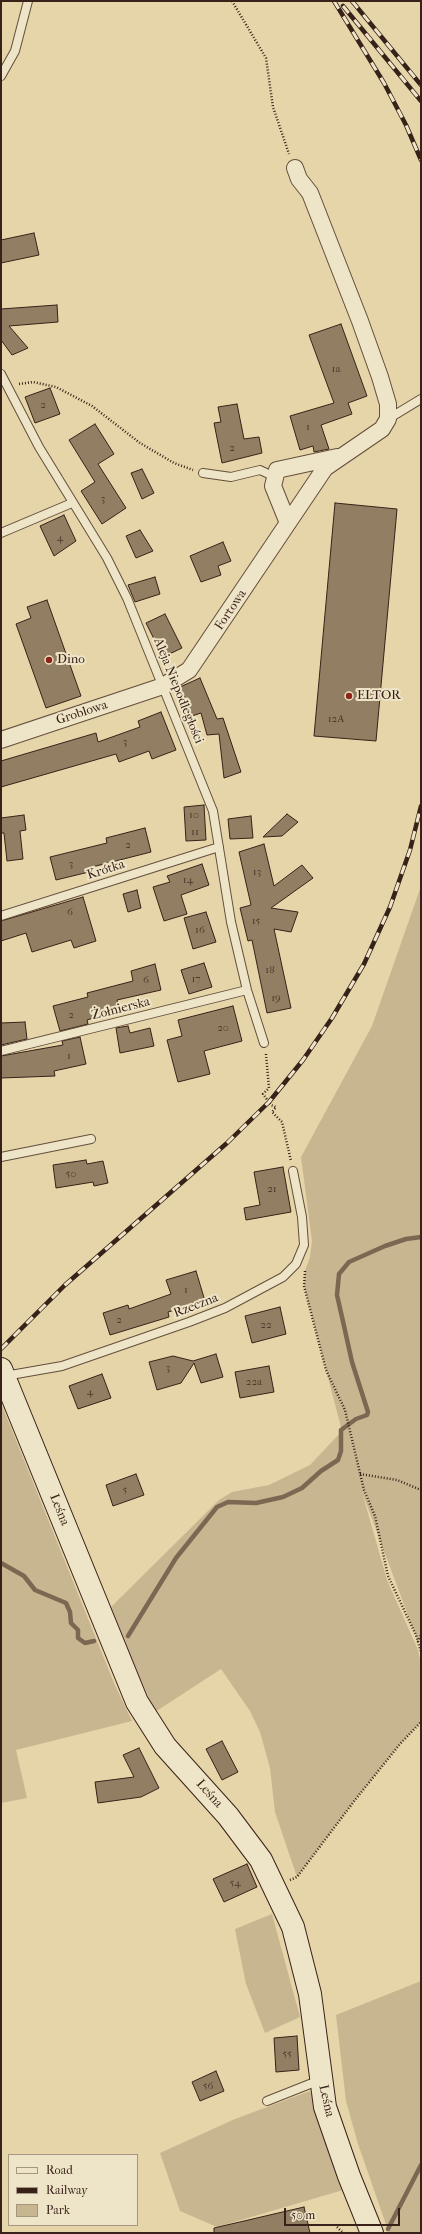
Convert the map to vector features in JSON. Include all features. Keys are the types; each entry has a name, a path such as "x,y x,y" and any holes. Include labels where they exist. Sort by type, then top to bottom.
{"main road":[{"name":"Leśna","path":"2,1373 137,1702 165,1746 224,1811 261,1860 293,1927 310,1994 325,2107 349,2176 372,2233"}],"street":[{"path":"295,168 299,179 310,193 363,328 386,397 388,419"},
{"name":"Fortowa","path":"163,686 189,670 325,468 382,429 388,419"},
{"name":"Fortowa","path":"275,477 277,470 341,457"},
{"path":"275,477 273,486 288,523"},
{"name":"Groblowa","path":"1,740 163,686"}],"lane":[{"path":"1,76 14,51 28,1"},
{"name":"Aleja Niepodległości","path":"1,374 72,503 108,558 127,598 213,811 230,922 247,990 264,1043"},
{"path":"388,419 421,399"},
{"path":"203,473 231,477 260,470 275,477"},
{"path":"1,533 72,503"},
{"name":"Krótka","path":"1,916 219,847"},
{"name":"Żołnierska","path":"1,1051 247,990"},
{"path":"1,1157 91,1139"},
{"name":"Rzeczna","path":"2,1373 62,1366 225,1308 274,1284 289,1273 299,1258 304,1236 293,1171"},
{"path":"267,2101 321,2080"}],"path":[{"path":"232,1 266,58 273,107 285,146 295,168"},
{"path":"8,386 34,382 56,387 92,406 140,443 174,463 203,473"},
{"path":"264,1043 268,1062 269,1088 263,1094 271,1105 276,1107 272,1112 282,1122 293,1171"},
{"path":"299,1258 305,1271 304,1286 326,1370 345,1410 364,1490 375,1516 388,1576 418,1642 421,1652"},
{"path":"360,1474 397,1480 421,1490"},
{"path":"418,1642 421,1635"},
{"path":"283,1883 297,1877 355,1800 400,1744 421,1722"},
{"path":"337,2227 342,2233"}],"green space":[{"path":"421,886 421,1638 418,1642 362,1492 387,1580 418,1650 421,1664 421,1722 400,1744 355,1800 297,1877 275,1812 270,1768 260,1732 250,1711 221,1669 155,1712 109,1609 219,1500 232,1492 269,1485 310,1465 342,1431 304,1286 305,1271 310,1257 312,1241 301,1157 372,1026"},
{"path":"1,1403 114,1683 132,1721 16,1750 27,1798 1,1803"},
{"path":"272,1914 300,2017 265,2033 246,1984 235,1929"},
{"path":"421,1981 421,2233 389,2233 358,2144 346,2101 336,2015"},
{"path":"310,2091 343,2190 217,2227 180,2211 160,2153 235,2119"}],"building":[{"path":"34,233 39,255 1,263 1,240"},
{"path":"57,305 58,322 9,326 28,348 12,355 1,340 1,309"},
{"path":"341,324 367,396 348,403 352,414 321,425 329,449 314,452 313,446 300,450 290,416 334,403 309,335"},
{"path":"50,388 60,414 35,423 25,397"},
{"path":"237,404 244,439 259,437 262,453 222,463 214,423 221,422 218,407"},
{"path":"95,424 114,454 98,464 126,508 102,524 81,491 95,482 69,440"},
{"path":"142,469 154,493 142,499 131,473"},
{"path":"335,503 397,509 376,741 314,736"},
{"path":"64,515 76,541 54,556 40,526"},
{"path":"140,530 153,551 136,558 126,536"},
{"path":"223,542 231,561 218,566 221,575 201,582 190,556"},
{"path":"155,577 160,594 135,602 128,585"},
{"name":"Dino","path":"47,600 81,696 46,708 16,624 31,618 27,607"},
{"path":"165,614 182,648 163,657 146,623"},
{"path":"200,678 217,719 223,718 241,772 224,778 219,734 207,735 201,713 192,716 180,687"},
{"path":"161,712 176,750 152,759 149,751 119,762 116,754 1,787 1,761 96,733 98,742 140,727 138,721"},
{"path":"204,805 206,840 186,841 184,807"},
{"path":"287,814 298,822 282,836 263,837"},
{"path":"24,815 26,830 20,831 23,859 7,861 4,833 1,833 1,818"},
{"path":"251,816 253,838 230,839 228,819"},
{"path":"145,828 151,852 92,867 93,871 56,880 50,857 107,843 106,838"},
{"path":"264,844 274,886 302,865 313,878 271,908 298,912 291,932 274,929 291,1008 267,1013 252,940 248,941 240,908 251,905 239,852"},
{"path":"202,864 209,885 181,895 187,914 164,921 153,887 170,882 167,876"},
{"path":"137,890 141,908 128,912 123,894"},
{"path":"83,897 96,941 74,948 71,940 32,952 26,933 1,941 1,921"},
{"path":"206,912 216,942 193,949 184,918"},
{"path":"204,963 212,987 189,994 181,970"},
{"path":"155,964 161,990 117,1000 119,1010 87,1020 88,1024 60,1031 53,1006 88,997 87,993 133,981 131,971"},
{"path":"233,1006 242,1041 204,1051 210,1074 178,1082 167,1040 182,1036 178,1020"},
{"path":"25,1022 27,1039 1,1045 1,1023"},
{"path":"128,1026 130,1033 150,1028 154,1046 120,1053 116,1028"},
{"path":"80,1037 86,1064 54,1071 55,1076 1,1078 1,1056 63,1045 62,1041"},
{"path":"86,1160 87,1164 103,1161 108,1183 94,1186 93,1182 56,1188 53,1165"},
{"path":"283,1167 291,1212 246,1220 244,1208 260,1205 254,1172"},
{"path":"196,1271 205,1301 168,1312 169,1317 110,1335 103,1313 128,1305 129,1309 171,1294 166,1280"},
{"path":"280,1307 286,1334 252,1343 245,1316"},
{"path":"216,1354 223,1377 201,1383 194,1363 181,1383 157,1390 149,1362 173,1356 193,1361"},
{"path":"269,1366 274,1392 240,1398 235,1372"},
{"path":"102,1374 111,1398 78,1409 69,1386"},
{"path":"136,1474 144,1495 113,1506 106,1485"},
{"path":"222,1741 238,1772 222,1780 206,1749"},
{"path":"139,1748 159,1788 141,1797 98,1803 95,1782 134,1777 123,1755"},
{"path":"247,1864 257,1887 224,1902 213,1879"},
{"path":"297,2036 299,2070 276,2072 274,2038"},
{"path":"216,2071 224,2091 200,2101 192,2082"},
{"path":"304,2207 310,2233 214,2233 214,2228"}],"waterway":[{"path":"128,1636 176,1558 217,1507 228,1502 256,1503 283,1497 302,1488 321,1471 338,1460 341,1451 341,1430 356,1419 367,1415 368,1412 352,1362 337,1295 339,1274 349,1262 385,1246 406,1239 421,1237"},
{"path":"1,1563 24,1576 35,1590 66,1603 70,1612 71,1623 78,1630 78,1638 85,1643 94,1641"},
{"path":"388,2229 421,2165"}],"railway":[{"path":"334,1 384,83 406,125 421,160"},
{"path":"352,1 421,85"},
{"path":"343,6 421,101"},
{"path":"1,1349 65,1285 227,1143 269,1102 303,1060 332,1018 364,964 390,907 410,850 421,806"}],"place":[{"name":"Dino","path":"49,660"},
{"name":"ELTOR","path":"349,696"}]}
